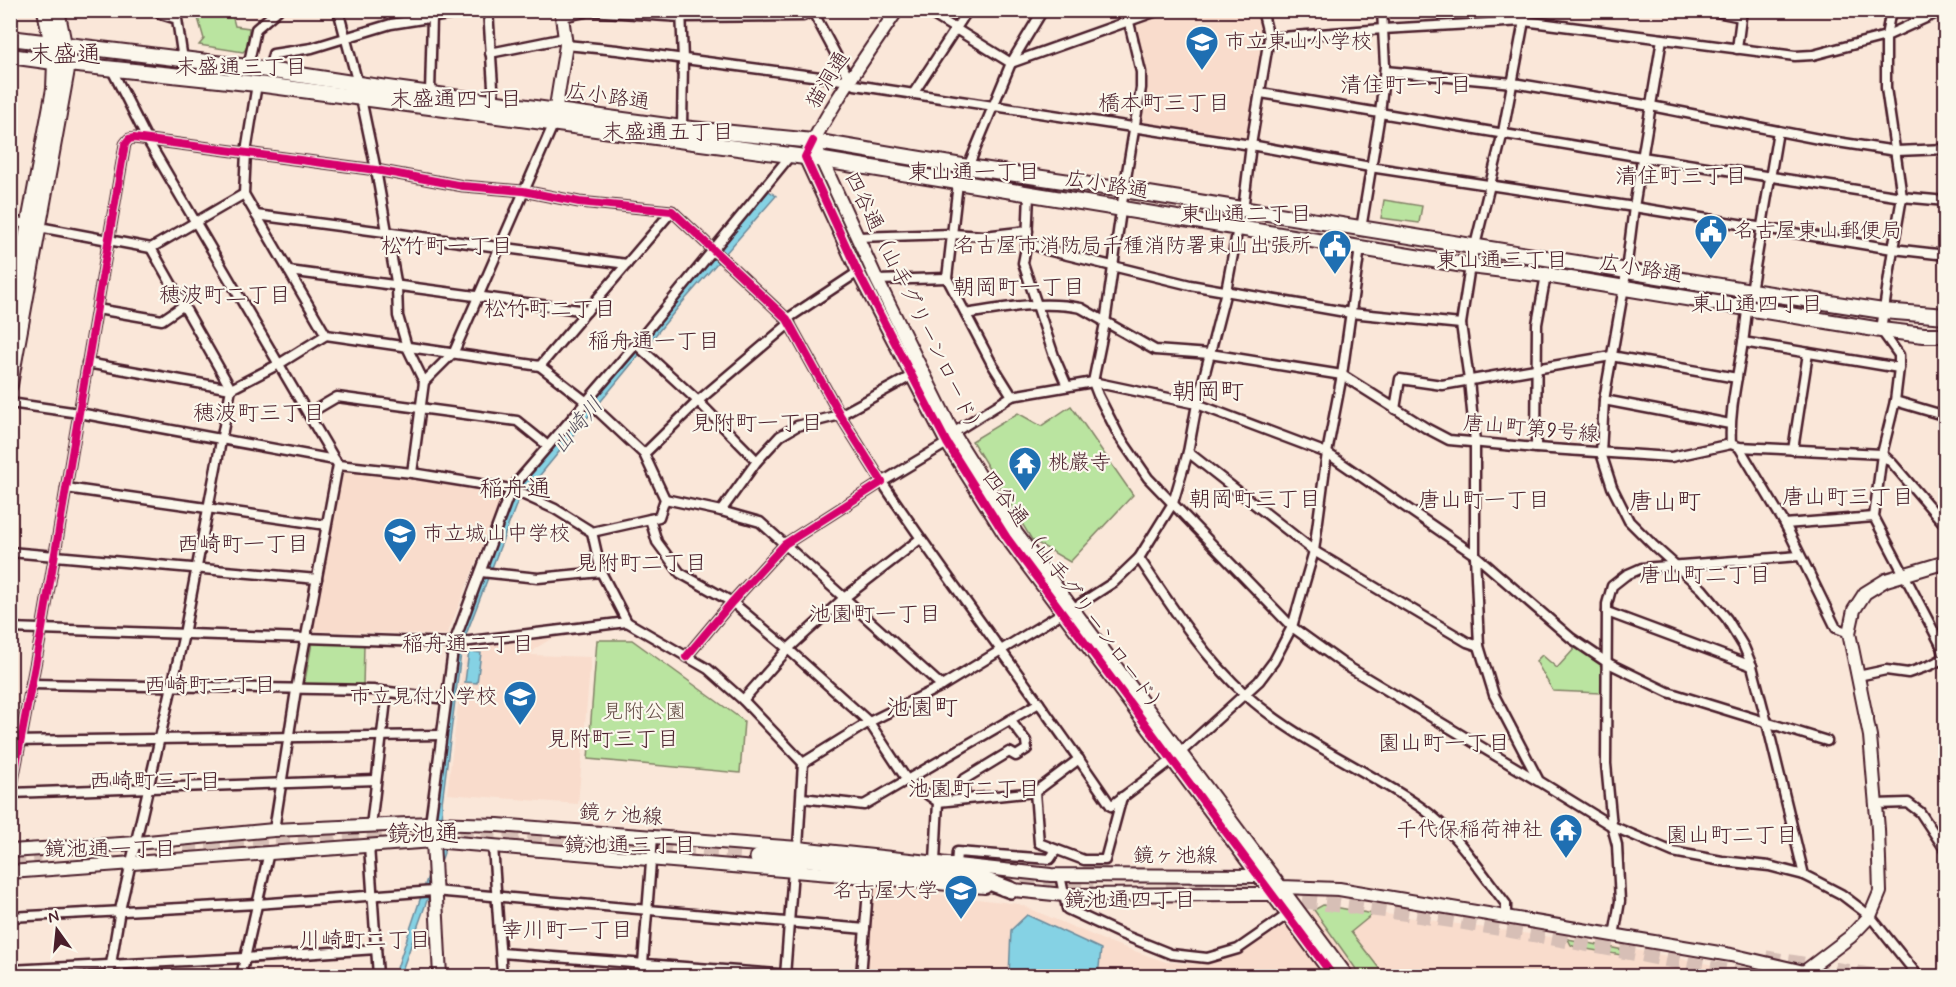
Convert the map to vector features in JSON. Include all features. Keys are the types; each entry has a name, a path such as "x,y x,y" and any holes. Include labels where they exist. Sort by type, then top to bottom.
{"highway":[{"path":"758,858 810,859 869,872 964,877 984,880 1011,890"}],"main road":[{"path":"10,385 54,88 62,63 58,44 45,10"},
{"path":"57,10 58,44"},
{"name":"広小路通","path":"10,38 248,67 494,102 554,118 907,173 1470,266 1624,287 1881,330 1946,335"},
{"name":"広小路通","path":"10,56 257,84 360,99 813,141 1751,291 1883,311 1946,316"},
{"path":"11,317 34,226"}],"street":[{"path":"159,10 161,14 177,19 183,60"},
{"path":"248,67 256,29 278,10"},
{"path":"338,10 358,84 376,170 397,287 398,316 407,347 424,382 412,473"},
{"path":"269,70 273,54 312,48 431,14 479,10"},
{"path":"488,10 494,102"},
{"name":"猫洞通","path":"813,141 897,10"},
{"path":"926,10 1011,63"},
{"path":"913,94 968,10"},
{"path":"968,167 1011,63 1043,10"},
{"path":"1126,10 1141,72 1141,88 1094,382 1098,395 1119,436 1148,478 1292,627 1345,665 1612,826 1673,852 1722,861 1769,866 1804,876 1841,894 1870,916 1918,976"},
{"path":"1011,63 1160,10"},
{"path":"1243,210 1251,145 1269,38 1262,10"},
{"path":"1361,229 1385,70 1382,10"},
{"path":"1523,10 1524,21 1513,83 1470,266 1461,324 1475,442 1475,555 1479,646 1494,695 1539,781"},
{"path":"1706,10 1741,14 1737,49"},
{"path":"1858,676 1886,670 1908,673 1945,658 1942,647 1874,517 1882,454 1895,401 1899,368 1899,355 1881,330 1902,197 1886,88 1886,36 1891,10"},
{"path":"1269,38 1524,21 1777,55 1813,55 1886,36 1944,10"},
{"path":"424,382 454,352 554,118 566,42 562,14 590,11 803,16 813,11 850,81 855,85 1251,145 1370,167 1893,249 1946,255"},
{"path":"430,93 431,14"},
{"path":"681,14 682,128"},
{"path":"1662,39 1634,207 1624,287 1604,400 1601,453 1612,487 1629,520 1702,590 1727,619 1744,647 1752,666 1767,723 1804,876"},
{"path":"490,53 566,42 683,60 850,81"},
{"path":"111,68 148,141 337,463 280,783 274,830"},
{"path":"1385,70 1513,83 1896,151 1946,149"},
{"path":"257,84 246,152 244,194 326,335"},
{"path":"1261,93 1642,157 1902,197 1946,201"},
{"path":"1778,131 1747,307 1730,424 1735,445 1785,524 1836,628 1849,633"},
{"path":"376,780 11,795 42,629 125,144 129,139 376,170 463,186 523,191 579,202 672,211 789,321 840,415 882,482 920,539 1039,702 1111,806 1176,756 1246,695 1274,661 1292,627 1314,551 1327,453 1342,375 1360,248"},
{"path":"806,157 813,141"},
{"name":"四谷通（山手グリーンロード）","path":"813,141 950,438"},
{"path":"440,976 433,841 430,823 454,643 511,489 637,344 790,156"},
{"name":"四谷通 （山手グリーンロード）","path":"806,157 858,272 913,375 1006,538 1067,611 1176,756 1259,876"},
{"path":"958,183 947,278 1012,396"},
{"path":"10,221 151,248 244,194"},
{"path":"1029,194 1028,231 1023,263 1054,356 1067,386"},
{"path":"540,366 672,211"},
{"path":"256,215 627,264"},
{"path":"803,763 869,722 942,686 1067,611 1114,582 1139,558 1173,503 1188,452 1197,404 1226,291 1238,228"},
{"path":"857,237 952,234 984,236 1028,231"},
{"path":"1027,242 1047,250 1190,285 1351,313 1461,324"},
{"path":"109,976 120,910 184,634 231,389 151,248"},
{"path":"289,271 587,311"},
{"path":"644,454 698,401 789,321 858,272"},
{"path":"1536,448 1537,324 1546,275"},
{"path":"877,280 947,278"},
{"path":"97,309 162,320 184,305"},
{"name":"唐山町第9号線","path":"966,314 1036,305 1068,305 1081,308 1155,350 1210,354 1342,375 1449,440 1671,457 1735,445 1882,454"},
{"path":"10,403 79,413 337,463 511,489 555,509 592,532 659,517 665,499 644,454 597,410 540,366 326,335 279,364 231,389 87,363"},
{"path":"1743,342 1899,368"},
{"path":"637,344 757,461"},
{"path":"1793,450 1809,353"},
{"path":"1395,409 1400,379 1442,385 1611,356 1737,378"},
{"path":"721,511 757,461 780,436 797,426 840,415 913,375"},
{"path":"686,657 785,544 1012,396 1094,382 1197,404 1327,453 1475,555 1571,638 1608,663 1668,692 1827,741"},
{"path":"308,414 337,397 421,408 517,421 548,446"},
{"path":"1604,400 1730,424"},
{"path":"1895,401 1946,416"},
{"path":"1188,452 1314,551 1467,642 1479,646"},
{"path":"1882,454 1946,526"},
{"path":"66,488 326,525"},
{"path":"665,499 760,522 942,686"},
{"path":"1785,524 1874,517"},
{"path":"650,519 657,542 680,573 732,602 788,649 869,722 907,780 938,802 1035,792 1079,759"},
{"path":"592,532 601,572 627,622 708,669 742,700 803,763 798,848"},
{"path":"742,700 788,649 844,598 920,539"},
{"path":"10,552 316,579"},
{"path":"1614,936 1620,901 1617,844 1612,826 1606,764 1607,604 1612,586 1626,575 1642,568 1799,556"},
{"path":"1139,558 1200,645 1246,695 1281,723 1424,810 1458,842 1506,904 1506,917"},
{"path":"1276,890 1339,889 1731,956 1808,974 1870,916 1880,892 1870,736 1849,633 1854,610 1865,593 1886,580 1946,562"},
{"path":"481,572 538,578 601,572"},
{"path":"1607,612 1752,666"},
{"path":"10,628 454,643 627,622"},
{"path":"31,684 373,690 446,699"},
{"path":"371,826 387,692"},
{"path":"802,798 864,805 1039,702"},
{"path":"965,799 963,780 1009,752 1016,756 1027,749 1026,741 1010,720"},
{"path":"10,741 441,735"},
{"path":"1176,756 1276,890 1347,976"},
{"path":"1035,792 1039,843 1084,860 1105,860 1122,797"},
{"path":"935,862 938,802"},
{"path":"1875,804 1908,803 1920,812 1946,851"},
{"name":"鏡ヶ池線","path":"10,851 137,843 274,830 430,823 498,825 798,848 1060,875 1259,876 1276,890"},
{"path":"642,976 654,837"},
{"name":"鏡ヶ池線","path":"10,872 433,841 793,870 869,872"},
{"path":"369,846 378,976"},
{"path":"493,846 502,976"},
{"path":"956,865 957,852 1050,859 1056,849"},
{"path":"241,976 269,852"},
{"path":"785,976 793,870"},
{"path":"861,976 869,872"},
{"path":"1060,875 1067,909 1171,954 1207,958 1238,949 1287,915"},
{"name":"鏡ヶ池線","path":"1011,890 1064,895 1276,890"},
{"path":"1276,890 1287,915 1333,976"},
{"path":"10,917 257,904 434,891 865,929"},
{"path":"10,970 376,949"},
{"path":"501,953 803,976"}],"shaded area":[{"name":"市立東山小学校","path":"1172,11 1257,11 1265,39 1246,140 1139,122 1145,77 1143,58 1132,24"},
{"name":"市立城山中学校","path":"342,469 500,491 503,495 447,635 313,631"},
{"name":"市立見付小学校","path":"564,636 549,640 536,648 531,655 591,657 578,804 447,794 465,649"},
{"name":"名古屋大学","path":"868,886 1019,904 1106,941 1166,962 1197,964 1227,958 1322,905 1615,946 1771,976 861,976"}],"green space":[{"path":"196,11 231,11 235,26 249,28 247,48 243,52 199,45 204,39"},
{"path":"1384,200 1422,206 1419,223 1381,218"},
{"path":"1071,406 1133,495 1070,562 1032,540 972,441 1018,413 1041,426"},
{"name":"見附公園","path":"597,640 632,640 744,721 740,773 588,759"},
{"path":"312,643 364,645 363,687 304,685"},
{"path":"1576,647 1602,665 1601,693 1553,691 1536,661 1542,655 1557,668"},
{"path":"1323,905 1373,914 1351,932 1385,976 1361,976 1314,910"},
{"path":"1568,939 1633,952 1627,956 1575,947"}],"water":[{"name":"山崎川","path":"769,191 776,196 681,304 517,503 462,645 442,803 444,853 400,976 372,976 395,974 436,852 436,802 456,646 519,484"},
{"path":"469,651 481,653 477,683 465,682"},
{"path":"1027,915 1101,949 1098,976 1009,976 1011,930"}],"tunnel":[{"path":"160,846 406,831 514,833 669,844"},
{"path":"656,850 758,858"},
{"path":"10,857 40,855"},
{"path":"1166,881 1277,886"},
{"path":"1021,885 1093,890"},
{"path":"1279,899 1457,921 1753,976"},
{"path":"1766,958 1875,976"}],"cycle path":[{"path":"10,796 42,629 125,144 129,139 376,170 463,186 523,191 579,202 672,211 787,319 840,415 882,482 785,544 686,657"},
{"path":"813,141 805,157 858,272 947,443 1007,538 1333,976"}],"place":[{"name":"市立東山小学校","path":"1202,71"},
{"name":"名古屋東山郵便局","path":"1711,260"},
{"name":"名古屋市消防局千種消防署東山出張所","path":"1335,275"},
{"name":"桃巌寺","path":"1025,492"},
{"name":"市立城山中学校","path":"400,563"},
{"name":"市立見付小学校","path":"520,726"},
{"name":"千代保稲荷神社","path":"1566,859"},
{"name":"名古屋大学","path":"961,920"}],"district":[{"name":"末盛通","path":"65,55"},
{"name":"末盛通三丁目","path":"241,68"},
{"name":"清住町一丁目","path":"1406,86"},
{"name":"末盛通四丁目","path":"456,100"},
{"name":"橋本町三丁目","path":"1164,104"},
{"name":"末盛通五丁目","path":"668,133"},
{"name":"東山通一丁目","path":"974,173"},
{"name":"清住町三丁目","path":"1681,177"},
{"name":"東山通二丁目","path":"1246,215"},
{"name":"松竹町一丁目","path":"447,247"},
{"name":"東山通三丁目","path":"1502,261"},
{"name":"朝岡町一丁目","path":"1019,288"},
{"name":"穂波町二丁目","path":"225,296"},
{"name":"東山通四丁目","path":"1757,305"},
{"name":"松竹町二丁目","path":"550,310"},
{"name":"稲舟通一丁目","path":"654,342"},
{"name":"朝岡町","path":"1208,392"},
{"name":"穂波町三丁目","path":"259,414"},
{"name":"見附町一丁目","path":"757,424"},
{"name":"稲舟通","path":"515,489"},
{"name":"唐山町三丁目","path":"1848,498"},
{"name":"朝岡町三丁目","path":"1255,500"},
{"name":"唐山町一丁目","path":"1484,501"},
{"name":"唐山町","path":"1665,502"},
{"name":"西崎町一丁目","path":"243,545"},
{"name":"見附町二丁目","path":"641,564"},
{"name":"唐山町二丁目","path":"1705,576"},
{"name":"池園町一丁目","path":"875,615"},
{"name":"稲舟通二丁目","path":"468,645"},
{"name":"西崎町二丁目","path":"210,686"},
{"name":"池園町","path":"922,708"},
{"name":"見附町三丁目","path":"613,740"},
{"name":"園山町一丁目","path":"1444,744"},
{"name":"西崎町三丁目","path":"155,782"},
{"name":"池園町二丁目","path":"974,790"},
{"name":"鏡池通","path":"423,834"},
{"name":"園山町二丁目","path":"1732,836"},
{"name":"鏡池通三丁目","path":"630,846"},
{"name":"鏡池通一丁目","path":"110,850"},
{"name":"鏡池通四丁目","path":"1130,901"},
{"name":"幸川町一丁目","path":"567,931"},
{"name":"川崎町二丁目","path":"365,941"}]}
